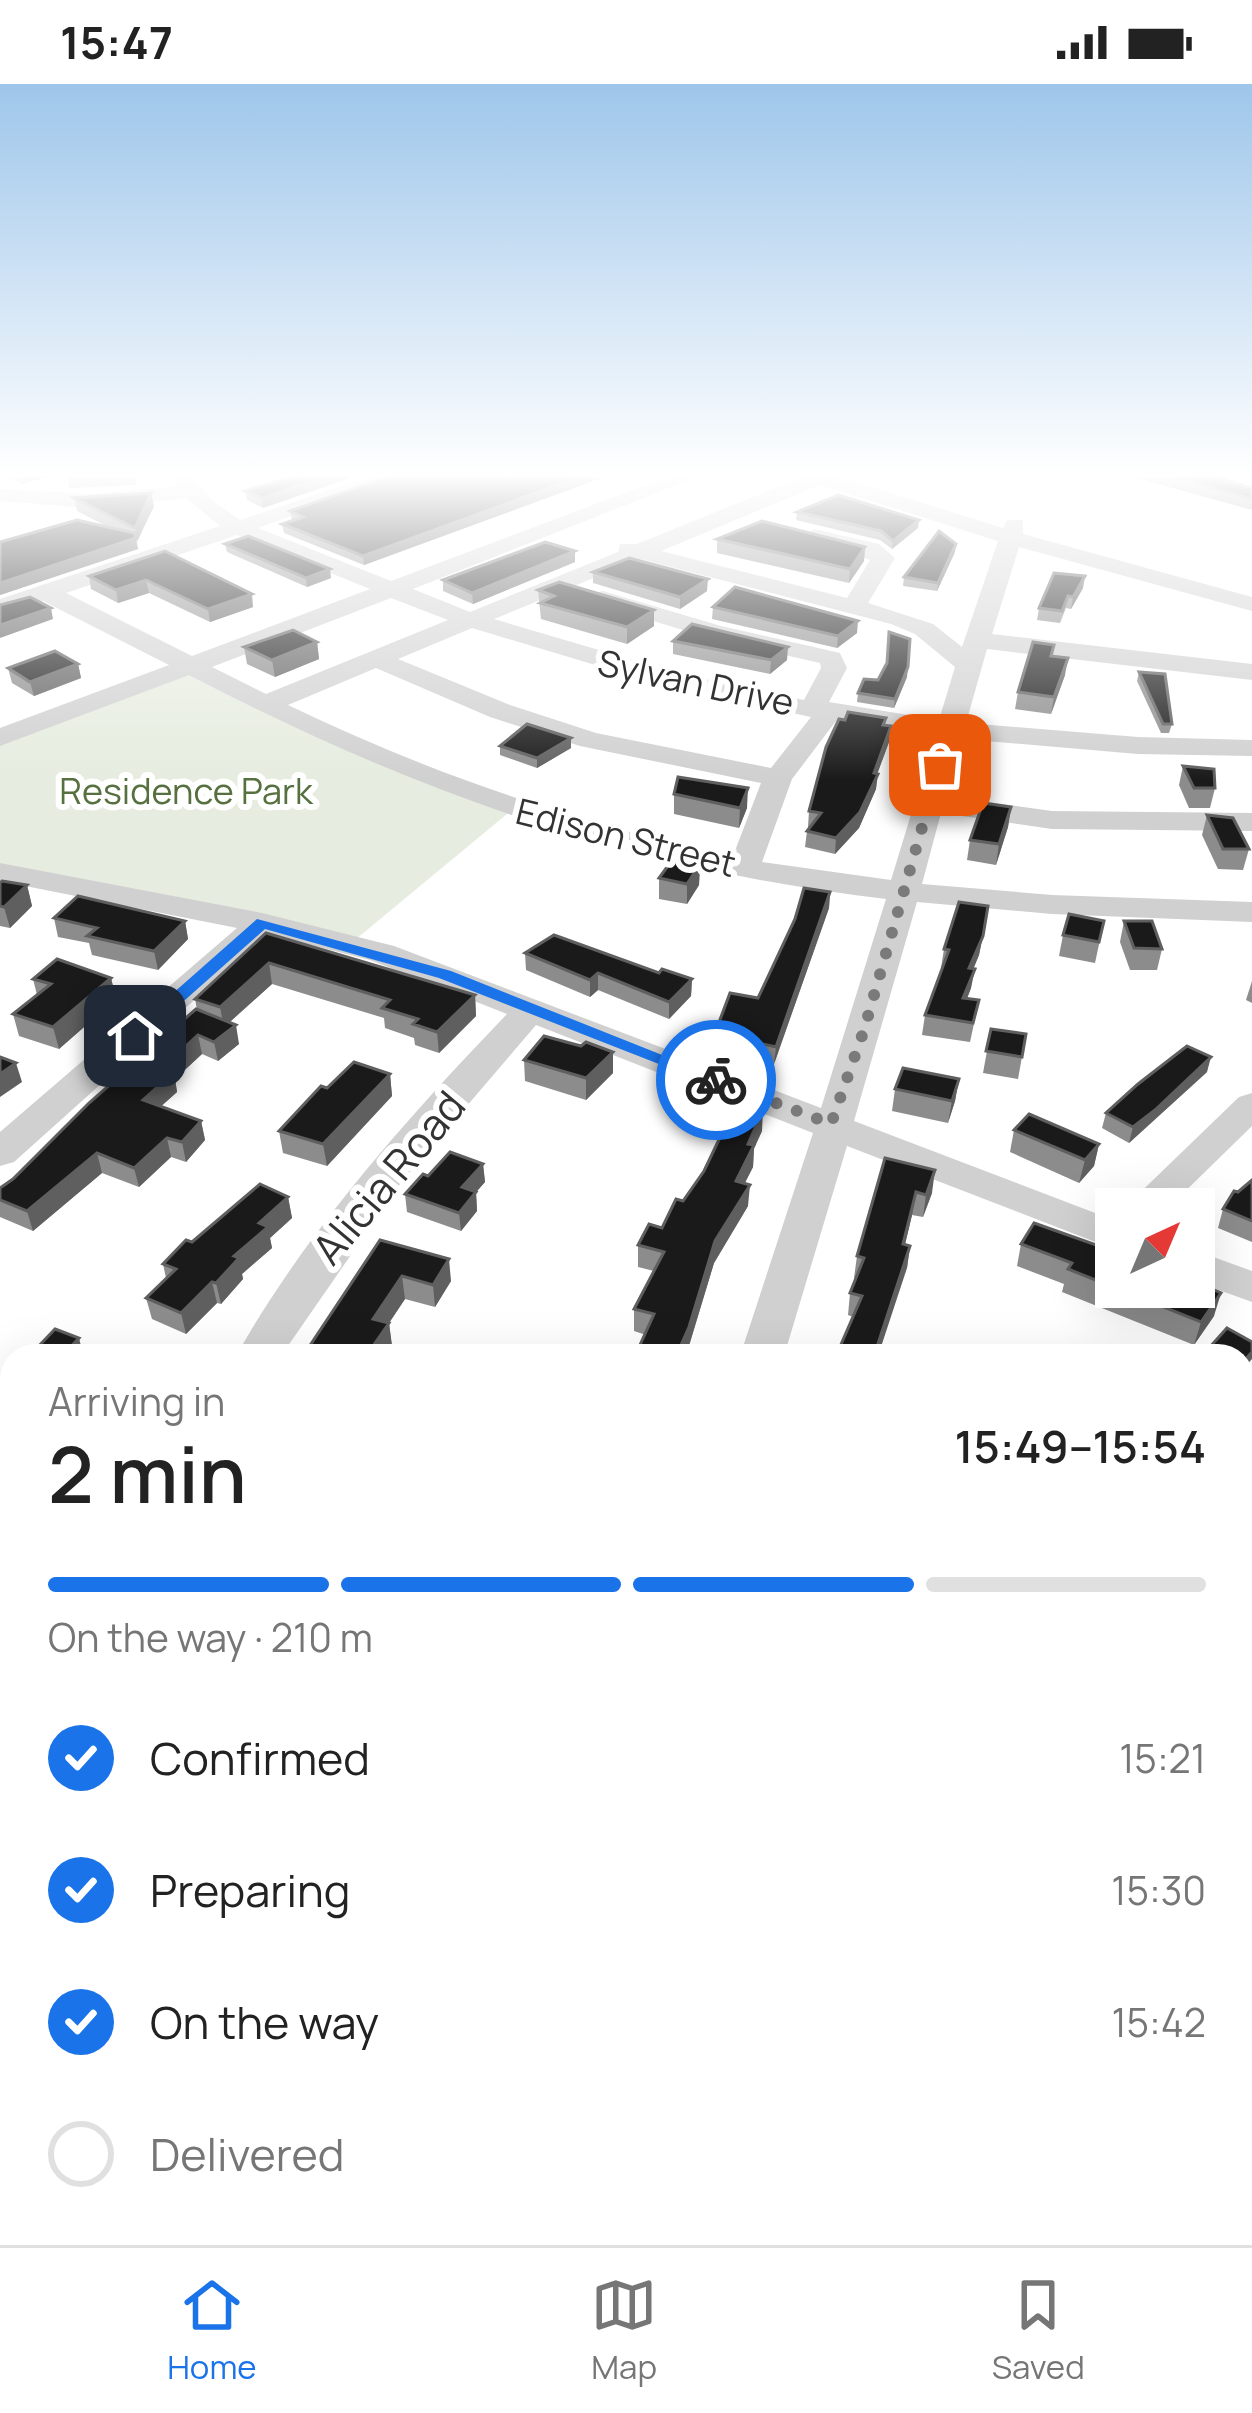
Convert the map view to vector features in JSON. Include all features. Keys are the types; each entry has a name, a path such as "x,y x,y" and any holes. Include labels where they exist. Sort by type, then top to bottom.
{"street":[{"path":"0,607 87,578"},
{"name":"Sylvan Drive","path":"360,578 470,621 617,667 821,709 1088,742 1252,748"},
{"path":"0,724 405,578"},
{"path":"268,703 574,578"},
{"path":"738,578 976,644"},
{"path":"854,607 871,578"},
{"path":"765,1344 864,1030 998,578"},
{"path":"1166,578 1252,604"},
{"path":"1206,578 1252,589"},
{"path":"557,585 715,632 831,658 834,668 821,709 778,778 744,867"},
{"name":"Edison Street","path":"45,592 400,767 512,809 744,867 902,892 1099,909 1252,912"},
{"path":"900,620 976,644 1252,673"},
{"path":"376,659 500,711 590,740 778,778"},
{"path":"0,738 185,661"},
{"path":"929,802 1052,820 1252,822"},
{"path":"0,872 262,923 382,953 1095,1228"},
{"path":"0,1153 262,923"},
{"name":"Alicia Road","path":"265,1344 351,1216 532,1008"},
{"path":"1165,1188 1252,1105"},
{"path":"1215,1273 1252,1287"}],"green space":[{"name":"Residence Park","path":"194,665 513,809 350,944 0,872 0,738"}],"building":[{"path":"93,578 219,578 252,594 208,609 146,580 116,590"},
{"path":"449,578 509,578 472,593 443,580"},
{"path":"613,578 708,579 680,597"},
{"path":"1052,578 1084,578 1062,611 1039,608"},
{"path":"559,582 654,610 627,627 540,603 554,596 538,590"},
{"path":"735,587 858,621 838,636 713,607"},
{"path":"30,597 51,608 0,625 0,605"},
{"path":"692,624 788,647 771,660 673,641"},
{"path":"293,630 317,642 272,660 244,647"},
{"path":"889,632 910,639 908,667 895,699 858,693 864,679 878,680 887,663"},
{"path":"1033,642 1054,645 1051,656 1068,658 1054,697 1018,692"},
{"path":"55,651 78,664 30,682 8,668"},
{"path":"1139,672 1165,674 1172,724 1163,724"},
{"path":"848,712 886,718 883,725 891,726 874,773 878,774 860,812 836,838 807,831 821,813 809,811 826,747 839,719 845,720"},
{"path":"527,724 571,738 537,758 500,746"},
{"path":"1183,766 1214,769 1215,788 1194,788"},
{"path":"678,777 748,788 740,808 674,794"},
{"path":"983,803 1011,807 999,844 970,840"},
{"path":"1207,815 1233,818 1249,849 1223,849"},
{"path":"673,859 700,864 687,884 659,878"},
{"path":"2,881 27,885 4,907 0,906"},
{"path":"804,888 830,892 776,1047 715,1033 730,993 758,998 795,919"},
{"path":"78,896 185,921 154,951 87,936 97,928 54,918"},
{"path":"959,902 988,906 983,936 969,968 975,969 963,998 979,1000 973,1023 925,1015 949,950 944,949"},
{"path":"1069,914 1104,921 1099,942 1063,935"},
{"path":"1124,921 1152,921 1162,949 1134,948"},
{"path":"266,933 475,995 437,1032 413,1024 418,1019 382,1008 390,1000 269,963 220,1007 195,999"},
{"path":"554,935 659,973 662,969 692,979 669,1002 598,973 590,980 525,953"},
{"path":"57,959 111,978 53,1027 13,1014 51,984 33,979"},
{"path":"196,1009 236,1025 214,1042 198,1035 161,1069 173,1073 143,1100 201,1121 182,1142 167,1138 134,1168 97,1153 27,1211 0,1200 0,1188"},
{"path":"991,1029 1026,1034 1022,1057 986,1051"},
{"path":"544,1036 581,1046 586,1042 613,1052 586,1078 524,1060"},
{"path":"1187,1046 1211,1057 1155,1110 1133,1127 1106,1113 1138,1084"},
{"path":"0,1057 16,1063 0,1074"},
{"path":"354,1062 390,1074 323,1144 279,1131 321,1086 327,1088"},
{"path":"903,1068 959,1079 952,1101 895,1089"},
{"path":"736,1104 763,1110 748,1144 754,1145 736,1181 750,1185 715,1241 681,1344 640,1344 654,1314 634,1309 664,1252 638,1245 649,1224 662,1228 676,1199 683,1201 704,1171"},
{"path":"1029,1114 1099,1144 1085,1160 1014,1130"},
{"path":"450,1152 483,1164 462,1187 476,1192 459,1213 405,1194"},
{"path":"885,1158 935,1170 926,1195 916,1192 903,1244 910,1246 878,1344 841,1344 862,1296 850,1293 864,1258 857,1256"},
{"path":"1252,1180 1252,1221 1223,1209 1234,1191"},
{"path":"260,1184 288,1197 259,1223 268,1227 234,1256 239,1258 216,1283 181,1313 146,1298 176,1269 163,1264 186,1240 192,1242"},
{"path":"1034,1223 1095,1245 1095,1280 1068,1269 1072,1263 1021,1244"},
{"path":"380,1240 449,1259 433,1285 402,1276 373,1319 389,1323 374,1344 311,1344"},
{"path":"1166,1308 1211,1308 1201,1322"},
{"path":"1227,1328 1252,1342 1252,1344 1213,1344"},
{"path":"55,1329 79,1338 73,1344 41,1344"}],"way so far":[{"path":"716,1080 831,1124 864,1030 940,765"}],"route":[{"path":"135,1036 262,923 382,953 716,1080"}]}
